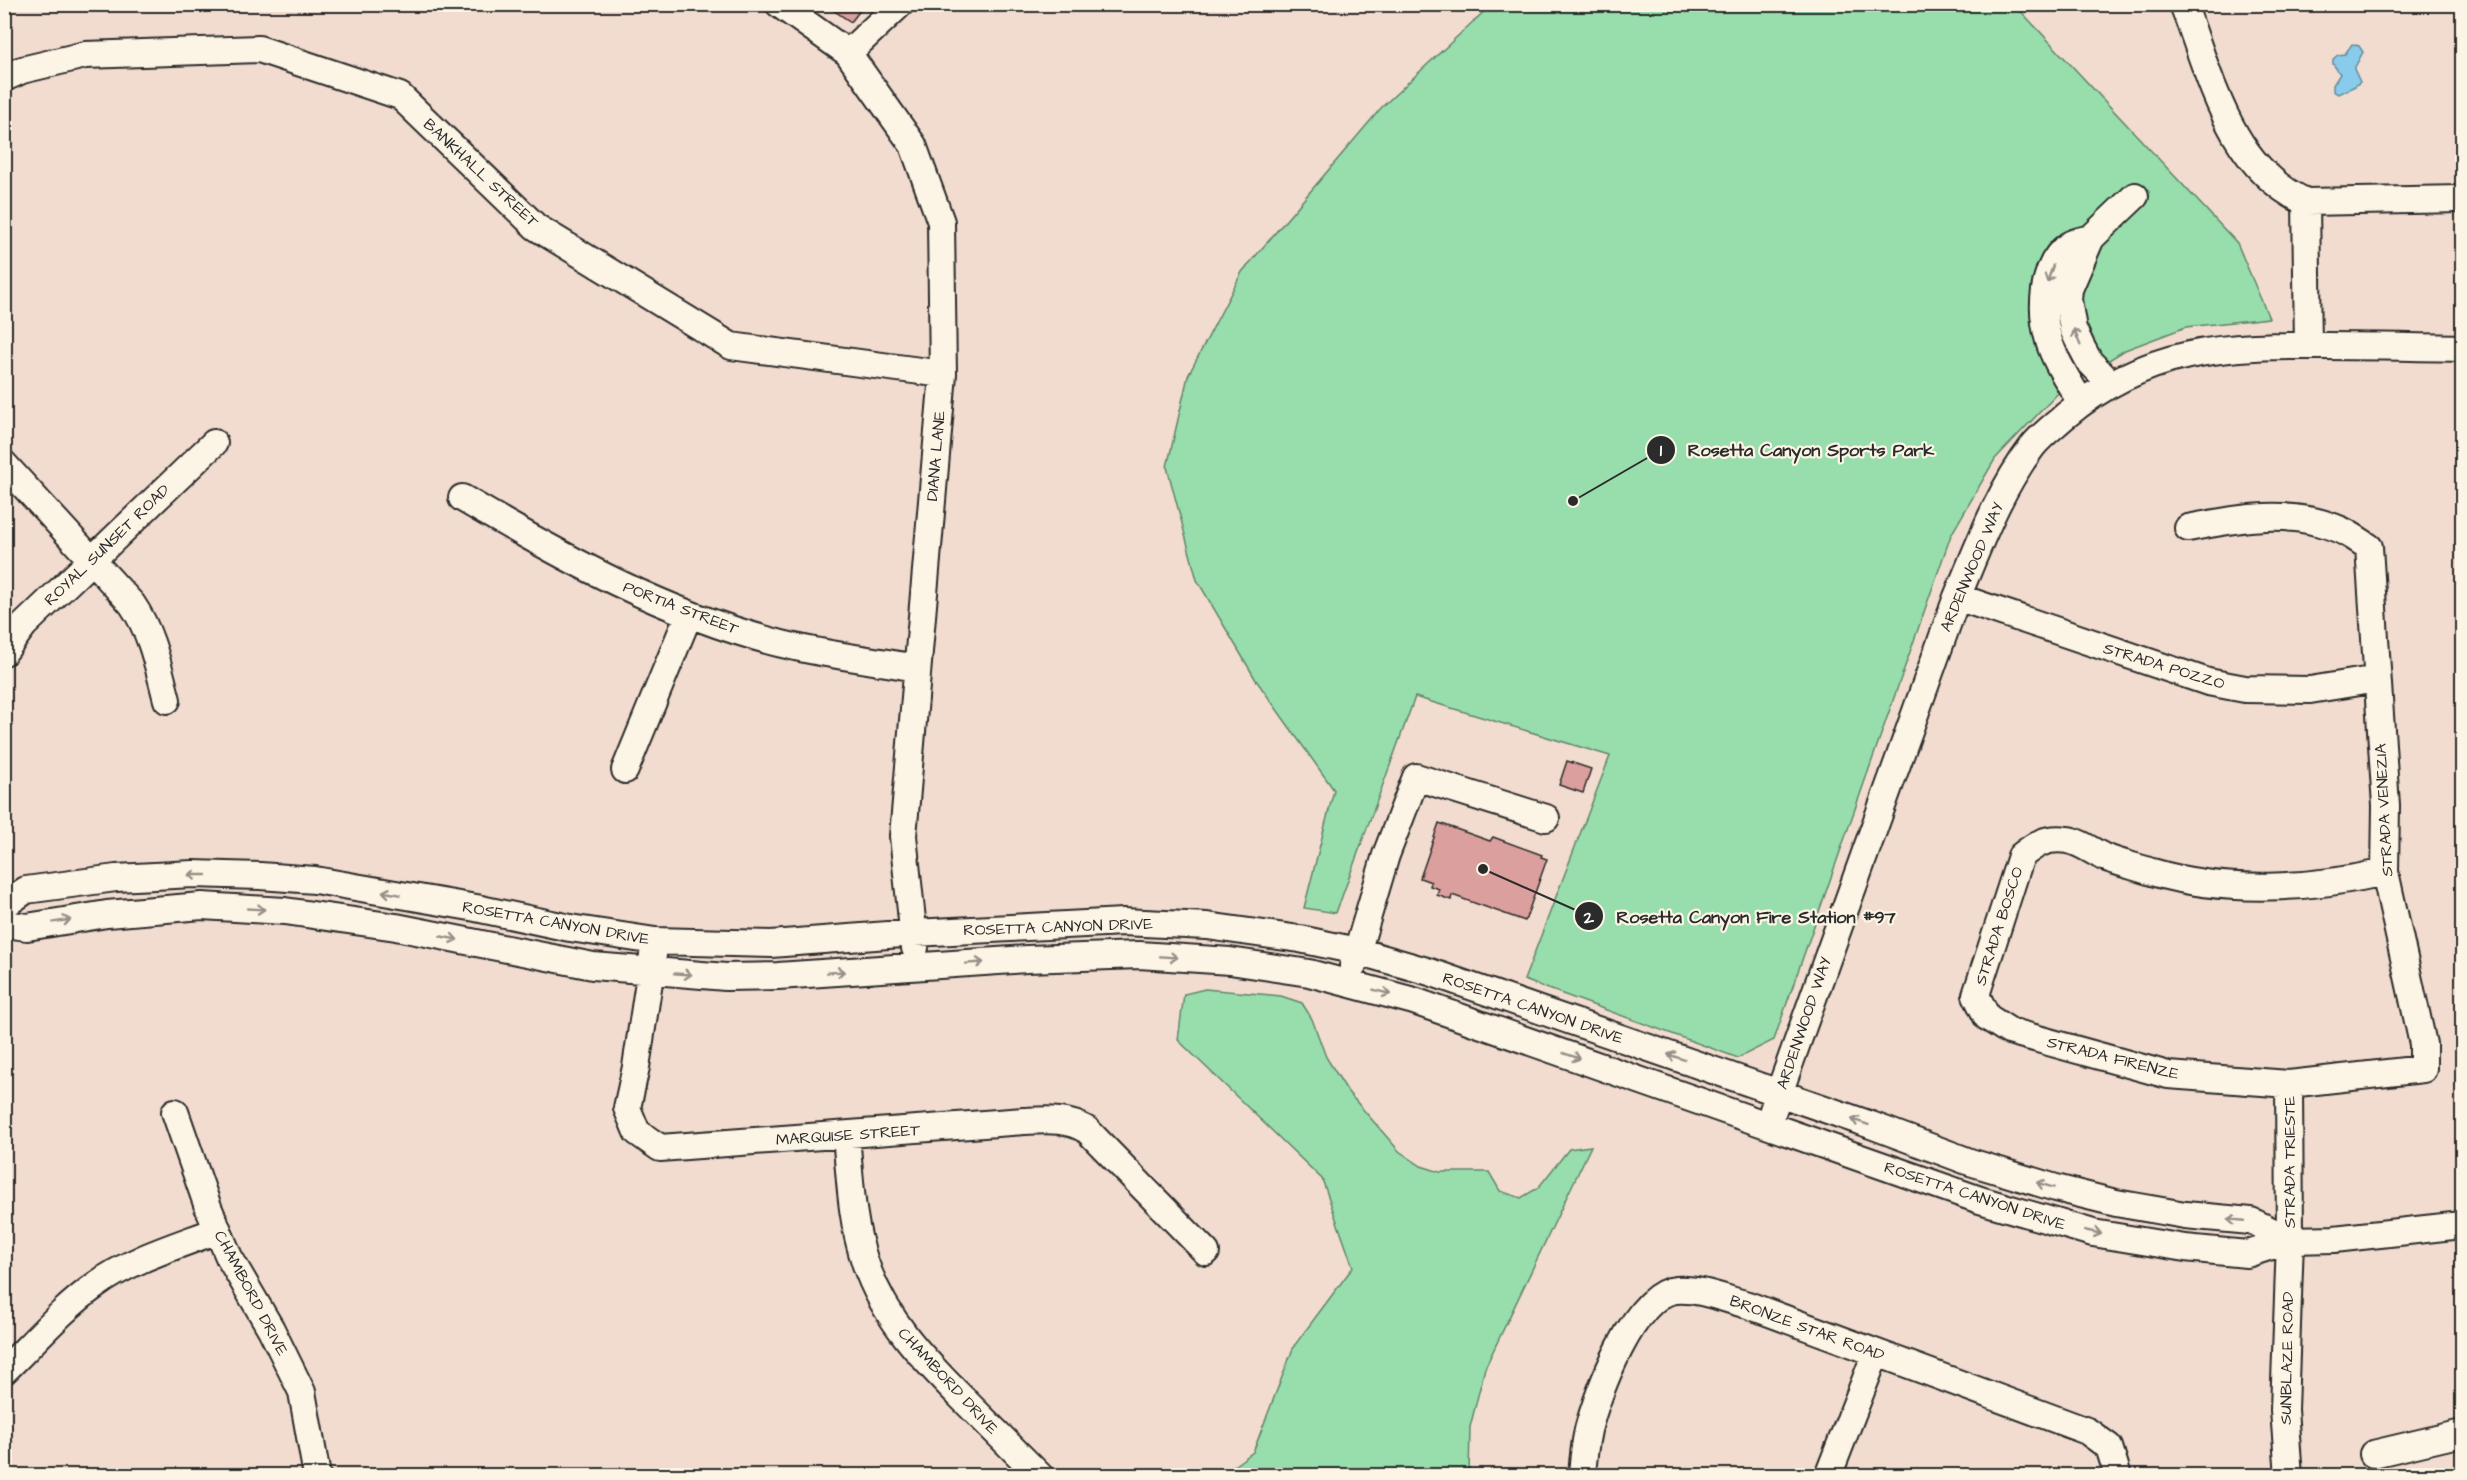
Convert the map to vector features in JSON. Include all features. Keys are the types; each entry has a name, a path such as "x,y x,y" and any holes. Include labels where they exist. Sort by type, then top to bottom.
{"street":[{"name":"DIANA LANE","path":"779,4 848,53 913,145 941,222 942,374 903,837 916,967"},
{"path":"848,53 900,4"},
{"path":"2183,4 2230,128 2259,168 2288,194 2306,202 2463,199"},
{"name":"BANKHALL STREET","path":"4,78 22,70 85,55 259,49 400,96 536,227 731,346 942,374"},
{"path":"2111,384 2089,361 2073,329 2068,300 2069,289 2091,238 2135,196"},
{"path":"2306,202 2308,346"},
{"path":"2081,403 2049,341 2043,312 2048,277 2056,257 2070,244 2091,238"},
{"name":"ARDENWOOD WAY","path":"1768,1124 1957,597 1991,515 2014,472 2034,445 2081,403 2111,384 2141,369 2199,352 2244,347 2308,346 2463,348"},
{"name":"ROYAL SUNSET ROAD","path":"4,652 24,625 214,443"},
{"path":"4,464 132,604 143,620 152,643 167,700"},
{"name":"PORTIA STREET","path":"462,498 526,536 624,588 689,614 783,644 917,668"},
{"name":"STRADA VENEZIA","path":"2188,528 2242,517 2300,518 2341,530 2368,547 2386,806 2385,872 2423,1044 2423,1069"},
{"name":"STRADA POZZO","path":"1957,597 2217,684 2245,689 2310,690 2377,679"},
{"path":"625,770 689,614"},
{"path":"1348,984 1386,855 1416,777 1546,818"},
{"name":"STRADA BOSCO","path":"1988,1017 1976,995 2021,856 2041,841 2068,839 2107,858 2156,873 2207,883 2257,886 2318,884 2385,872"},
{"name":"ROSETTA CANYON DRIVE","path":"4,905 26,890 116,878 193,874 315,880 476,908 570,928 655,941 771,944 914,933 1123,922 1239,930 1300,939 1357,951 1430,972 1970,1162 2056,1188 2116,1203 2185,1215 2251,1221 2290,1240"},
{"name":"ROSETTA CANYON DRIVE","path":"4,924 27,927 107,914 202,906 285,911 396,927 593,966 726,977 778,976 1026,959 1139,955 1230,961 1309,973 1414,1001 1980,1200 2093,1233 2185,1248 2247,1254 2290,1240 2334,1239 2463,1225"},
{"name":"MARQUISE STREET","path":"655,941 636,1067 627,1108 637,1132 660,1148 1024,1121 1058,1120 1075,1123 1087,1130 1206,1252"},
{"name":"STRADA FIRENZE","path":"1988,1017 2009,1031 2168,1075 2289,1084 2423,1069"},
{"name":"STRADA TRIESTE","path":"2289,1084 2290,1240"},
{"name":"CHAMBORD DRIVE","path":"175,1112 229,1257 271,1329 302,1392 317,1476"},
{"name":"CHAMBORD DRIVE","path":"846,1135 856,1230 865,1262 896,1326 919,1354 1040,1476"},
{"path":"4,1371 57,1318 96,1285 132,1264 218,1230"},
{"name":"SUNBLAZE ROAD","path":"2289,1476 2284,1410 2290,1240"},
{"name":"BRONZE STAR ROAD","path":"1582,1476 1588,1431 1600,1393 1614,1361 1638,1319 1652,1300 1675,1290 1704,1293 1748,1305 2087,1431 2109,1447 2118,1476"},
{"path":"1828,1476 1876,1353"},
{"path":"2373,1454 2463,1434"}],"green space":[{"path":"1491,5 2015,5 2237,243 2269,318 2186,327 2125,350 2061,390 1995,459 1951,535 1774,1040 1738,1058 1524,980 1610,756 1415,697 1336,913 1304,908 1334,790 1256,680 1197,580 1167,467 1188,376 1242,272 1382,107"},
{"path":"1205,989 1281,996 1302,1003 1312,1019 1326,1057 1348,1092 1399,1151 1421,1166 1440,1172 1489,1172 1500,1191 1521,1198 1538,1188 1569,1149 1591,1146 1485,1368 1470,1427 1469,1475 1232,1475 1231,1468 1253,1452 1294,1346 1353,1267 1322,1179 1178,1040 1184,994"}],"water":[{"path":"2352,44 2359,46 2363,52 2354,69 2360,82 2338,94 2333,91 2333,85 2340,74 2333,64 2333,59 2345,54"}],"building":[{"path":"824,4 865,4 851,22"},
{"path":"1567,761 1591,769 1583,793 1559,785"},
{"path":"1439,823 1490,841 1493,837 1542,855 1541,857 1547,859 1525,921 1452,895 1451,900 1437,895 1439,889 1430,886 1431,882 1420,878"}],"place":[{"name":"Rosetta Canyon Sports Park","path":"1573,501"},
{"name":"Rosetta Canyon Fire Station #97","path":"1483,869"}]}
